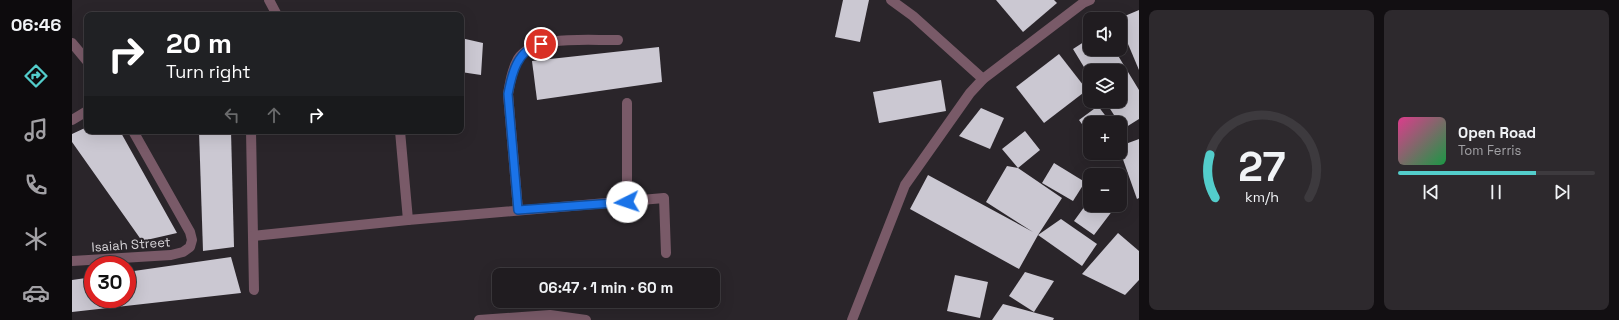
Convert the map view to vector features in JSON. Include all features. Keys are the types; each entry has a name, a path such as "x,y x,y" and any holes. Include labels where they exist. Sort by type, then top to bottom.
{"street":[{"path":"269,0 276,12"},
{"path":"891,0 912,16 983,79"},
{"path":"852,320 905,185 970,93 983,79 1083,3 1090,0"},
{"path":"518,210 508,94 511,75 519,58 533,46 549,42 618,40"},
{"path":"72,42 84,58"},
{"path":"627,103 627,202"},
{"path":"72,120 84,113"},
{"name":"Isaiah Street","path":"72,261 171,255 183,252 190,247 192,240 190,232 136,134"},
{"path":"251,134 254,290"},
{"path":"400,134 408,220"},
{"path":"253,236 408,220 664,198 666,253"},
{"path":"479,320 550,314 586,320"}],"building":[{"path":"843,0 869,0 860,42 835,37"},
{"path":"996,0 1054,0 1057,3 1023,32"},
{"path":"1139,10 1139,70 1127,42 1127,15"},
{"path":"464,39 483,43 481,75 464,72"},
{"path":"1083,43 1083,56 1118,56 1123,64 1083,64 1083,65 1073,49"},
{"path":"659,47 662,82 537,100 532,61"},
{"path":"1059,54 1083,85 1083,93 1044,123 1016,87"},
{"path":"1127,70 1139,90 1139,119 1127,126 1127,116 1115,116 1110,108 1127,108"},
{"path":"941,80 946,111 879,123 873,92"},
{"path":"981,108 1004,118 990,149 959,136"},
{"path":"1095,108 1100,108 1106,116 1084,116"},
{"path":"1083,117 1083,125 1079,120"},
{"path":"84,128 84,134 122,134 177,233 142,241 72,142 72,134"},
{"path":"1025,131 1040,150 1018,168 1002,149"},
{"path":"199,134 231,134 234,247 203,251"},
{"path":"1139,139 1139,198 1137,199 1123,160 1127,160 1127,143"},
{"path":"1054,163 1083,181 1083,185 1073,201 1042,183"},
{"path":"1007,166 1018,168 1062,198 1038,235 1019,269 910,209 928,175 1033,232 986,202"},
{"path":"1083,209 1083,212 1111,212 1094,235 1074,221"},
{"path":"1061,219 1097,244 1082,266 1038,235"},
{"path":"1118,233 1139,251 1139,280 1125,295 1082,274"},
{"path":"231,257 241,293 136,305 136,271"},
{"path":"1025,272 1054,281 1034,312 1009,296"},
{"path":"955,275 988,282 980,318 947,311"},
{"path":"84,278 84,308 108,308 72,312 72,280"},
{"path":"1003,304 1054,318 1053,320 992,320"}],"route":[{"path":"541,44 533,46 519,58 511,75 508,94 518,210 627,202"}]}
